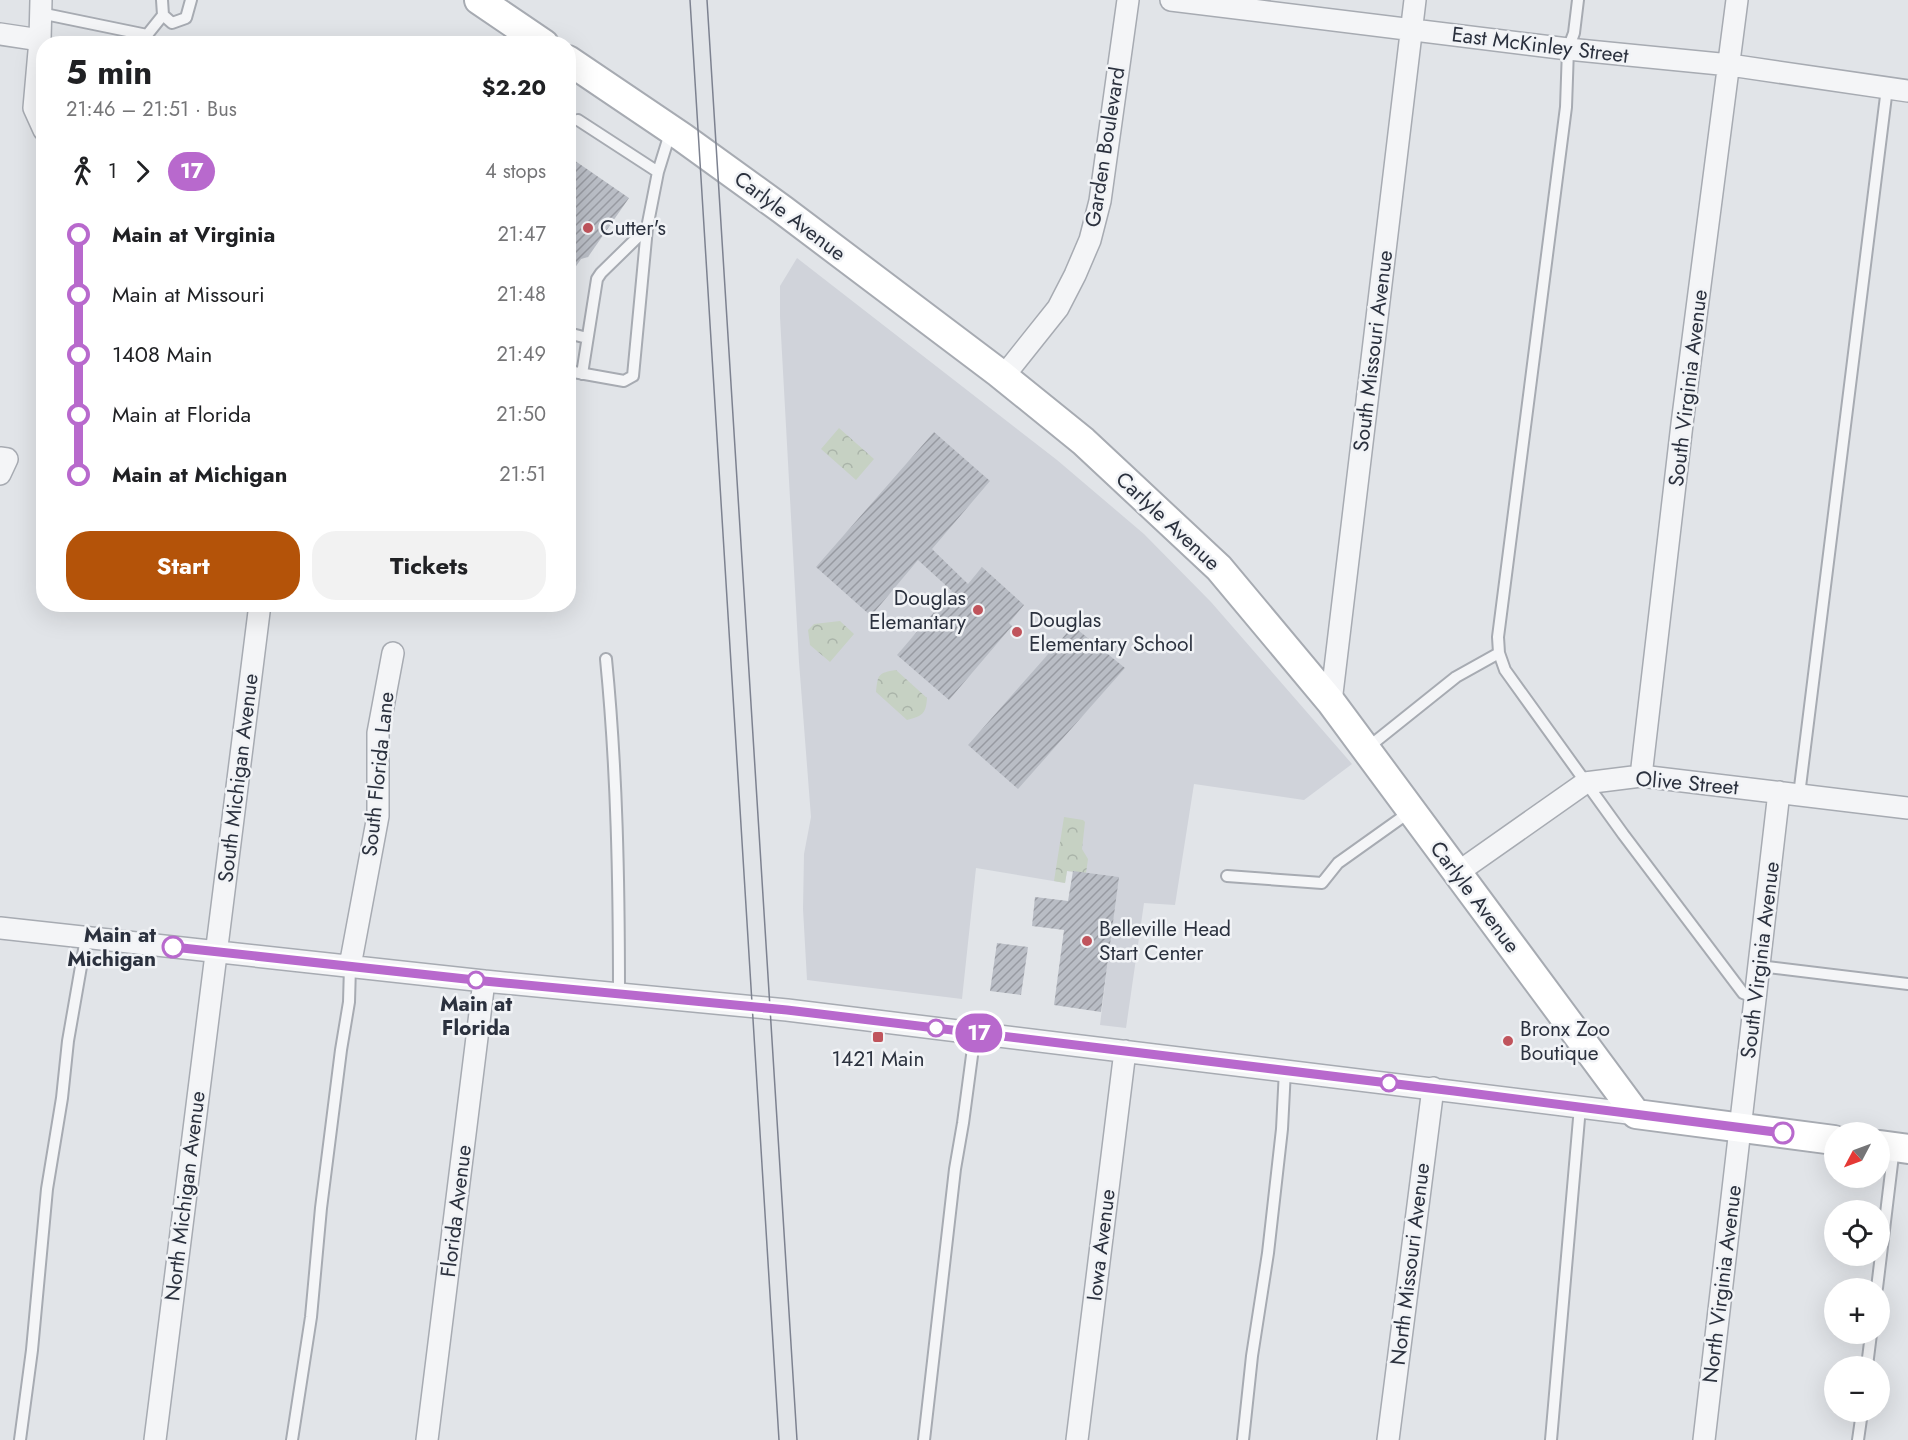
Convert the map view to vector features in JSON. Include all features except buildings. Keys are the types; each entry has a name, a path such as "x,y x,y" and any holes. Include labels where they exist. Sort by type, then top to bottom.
{"main road":[{"path":"481,1 532,36"},
{"name":"Carlyle Avenue","path":"576,65 783,210 1003,376 1083,441 1218,568 1331,702 1636,1114"},
{"path":"1636,1114 1824,1139"}],"street":[{"name":"Garden Boulevard","path":"1003,376 1058,308 1076,275 1090,240 1100,201 1128,0"},
{"name":"East McKinley Street","path":"1171,0 1568,49 1730,66 1898,89"},
{"name":"South Missouri Avenue","path":"1331,702 1415,0"},
{"name":"South Virginia Avenue","path":"1641,776 1682,424 1737,0"},
{"path":"40,6 40,36"},
{"path":"0,34 36,39"},
{"path":"36,85 34,108 36,112"},
{"path":"0,458 7,459 0,474"},
{"name":"South Michigan Avenue","path":"216,952 259,612"},
{"name":"South Florida Lane","path":"350,966 378,816 378,733 393,653"},
{"name":"Olive Street","path":"1457,873 1585,783 1641,776 1908,808"},
{"name":"South Virginia Avenue","path":"1740,1128 1759,966 1789,793"},
{"path":"0,928 484,981 787,1010 1636,1114"},
{"name":"North Michigan Avenue","path":"154,1440 216,952"},
{"name":"Florida Avenue","path":"427,1440 484,981"},
{"name":"Iowa Avenue","path":"1077,1440 1125,1051"},
{"name":"North Missouri Avenue","path":"1388,1440 1433,1088"},
{"name":"North Virginia Avenue","path":"1704,1440 1740,1128"}],"lane":[{"path":"162,0 164,15 172,23 186,18 191,0"},
{"path":"1578,0 1574,33 1568,49 1566,107 1498,638 1499,653 1505,670 1585,783 1743,993 1756,998"},
{"path":"40,6 147,35 164,15"},
{"path":"1789,793 1898,89"},
{"path":"578,120 658,172"},
{"path":"576,372 624,381 633,376 647,228 658,172 671,130"},
{"path":"582,374 597,279 647,228"},
{"path":"576,335 587,338"},
{"path":"1366,749 1456,677 1499,653"},
{"path":"606,659 614,735 620,994"},
{"path":"1227,876 1322,883 1338,863 1411,810"},
{"path":"20,1440 32,1350 48,1190 68,1041 86,938"},
{"path":"292,1440 311,1317 321,1208 349,1002 350,966"},
{"path":"1759,966 1908,984"},
{"path":"924,1440 955,1169 975,1033"},
{"path":"1243,1440 1252,1356 1268,1253 1286,1070"},
{"path":"1551,1440 1580,1107"},
{"path":"1878,1278 1894,1147"},
{"path":"1858,1440 1861,1422"}],"shaded area":[{"name":"Douglas Elementary School","path":"797,258 1057,460 1144,534 1211,602 1352,764 1304,800 1194,784 1175,905 1144,903 1126,1028 1100,1025 1118,877 1067,871 1065,883 976,868 962,999 807,980 803,909 804,854 811,817 799,662 780,317 780,286"}],"green space":[{"path":"839,428 874,459 856,480 821,449"},
{"path":"840,621 854,634 830,662 810,645 808,630 814,624"},
{"path":"896,670 927,698 923,713 917,717 907,720 876,692 880,675"},
{"path":"1064,817 1085,822 1082,849 1088,859 1086,873 1067,871 1065,883 1054,881"}],"tram line":[{"path":"690,0 779,1440"},
{"path":"707,0 797,1440"}],"bus line":[{"name":"17","path":"173,947 484,981 787,1010 1783,1133"}],"place":[{"name":"Cutter's","path":"588,228"},
{"name":"Douglas Elemantary","path":"978,610"},
{"name":"Douglas Elementary School","path":"1017,632"},
{"name":"Belleville Head Start Center","path":"1087,941"},
{"name":"Main at Michigan","path":"173,947"},
{"name":"Main at Florida","path":"476,980"},
{"name":"1421 Main","path":"878,1037"},
{"name":"Bronx Zoo Boutique","path":"1508,1041"}]}
